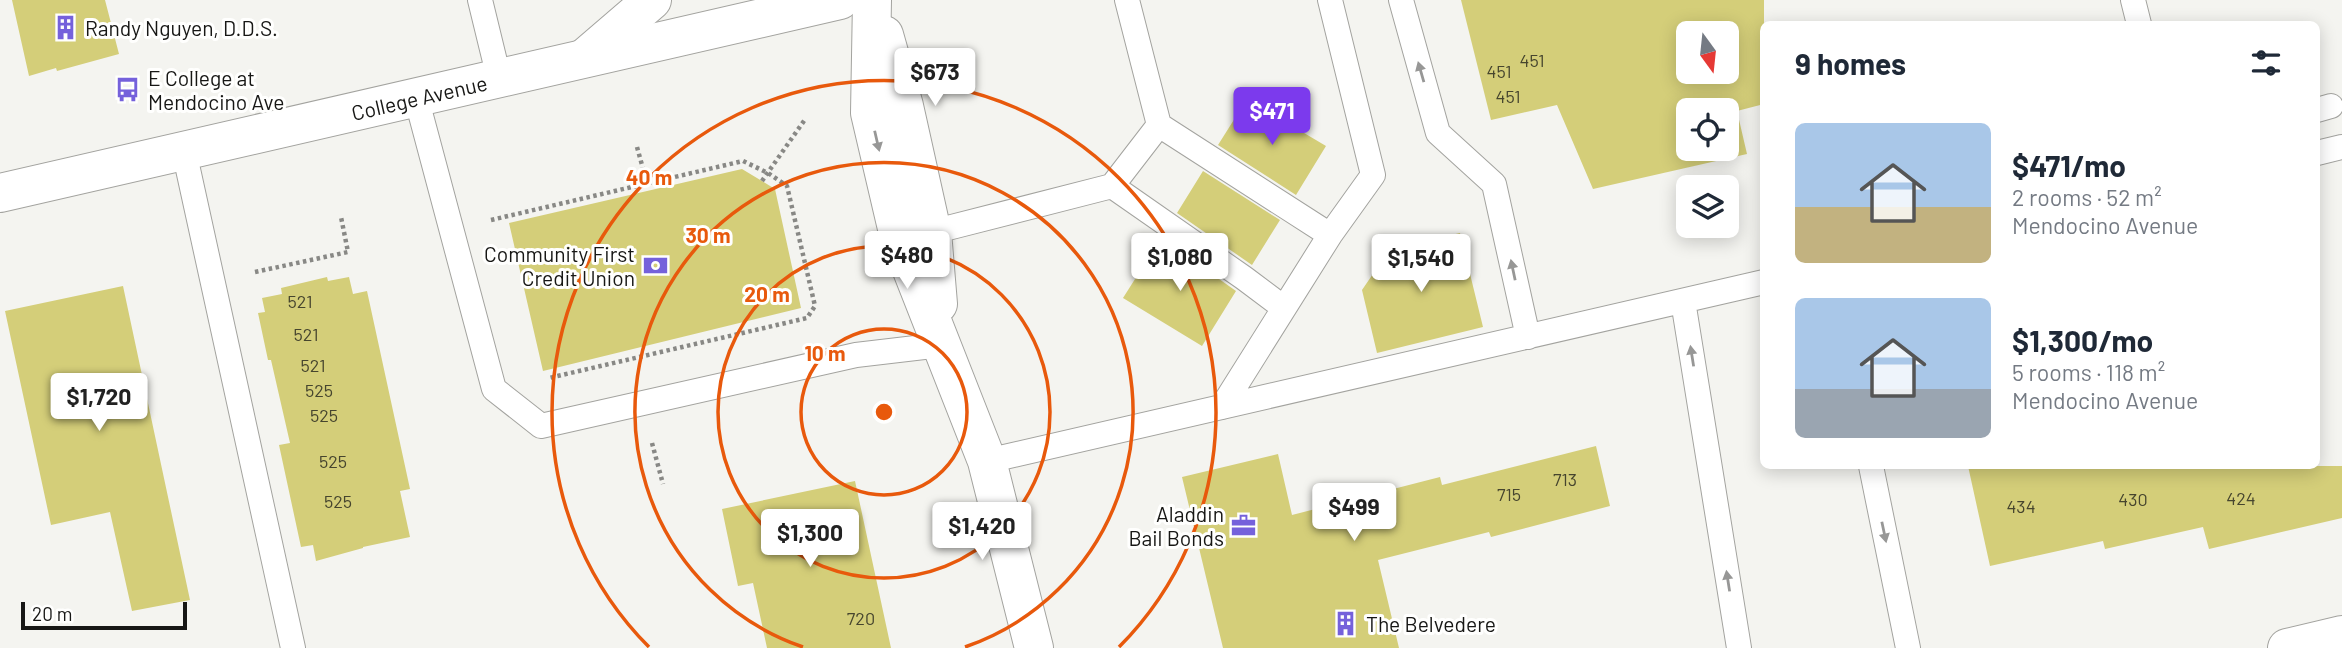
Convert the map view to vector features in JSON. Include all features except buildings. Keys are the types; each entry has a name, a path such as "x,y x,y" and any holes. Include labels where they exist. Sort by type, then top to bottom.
{"main road":[{"path":"584,59 652,0"},
{"name":"College Avenue","path":"0,193 840,0"},
{"path":"873,0 904,106 932,232 942,345"},
{"path":"873,0 870,113 899,237 987,461 1034,648"},
{"path":"2287,648 2342,635"}],"lane":[{"path":"480,0 499,78"},
{"path":"1127,0 1159,125 1330,235"},
{"path":"1222,407 1330,235 1373,175 1330,0"},
{"path":"1401,0 1438,132 1494,184 1528,337"},
{"path":"2133,0 2138,21"},
{"path":"416,97 494,389 541,426 856,355 942,345"},
{"path":"932,232 1112,186 1159,125"},
{"path":"2320,152 2342,148"},
{"path":"184,151 293,648"},
{"path":"1112,186 1284,308"},
{"path":"987,461 1760,283"},
{"path":"1683,301 1739,648"},
{"path":"1872,469 1908,648"}],"path":[{"path":"762,181 806,118"},
{"path":"637,147 647,183"},
{"path":"450,230 743,161 787,186 815,306 807,318 544,379"},
{"path":"255,272 348,252 341,218"},
{"path":"650,435 663,484"}],"place":[{"name":"Randy Nguyen, D.D.S.","path":"65,27"},
{"name":"E College at Mendocino Ave","path":"128,89"},
{"name":"Community First Credit Union","path":"655,265"},
{"name":"Aladdin Bail Bonds","path":"1244,525"},
{"name":"The Belvedere","path":"1346,623"}]}
